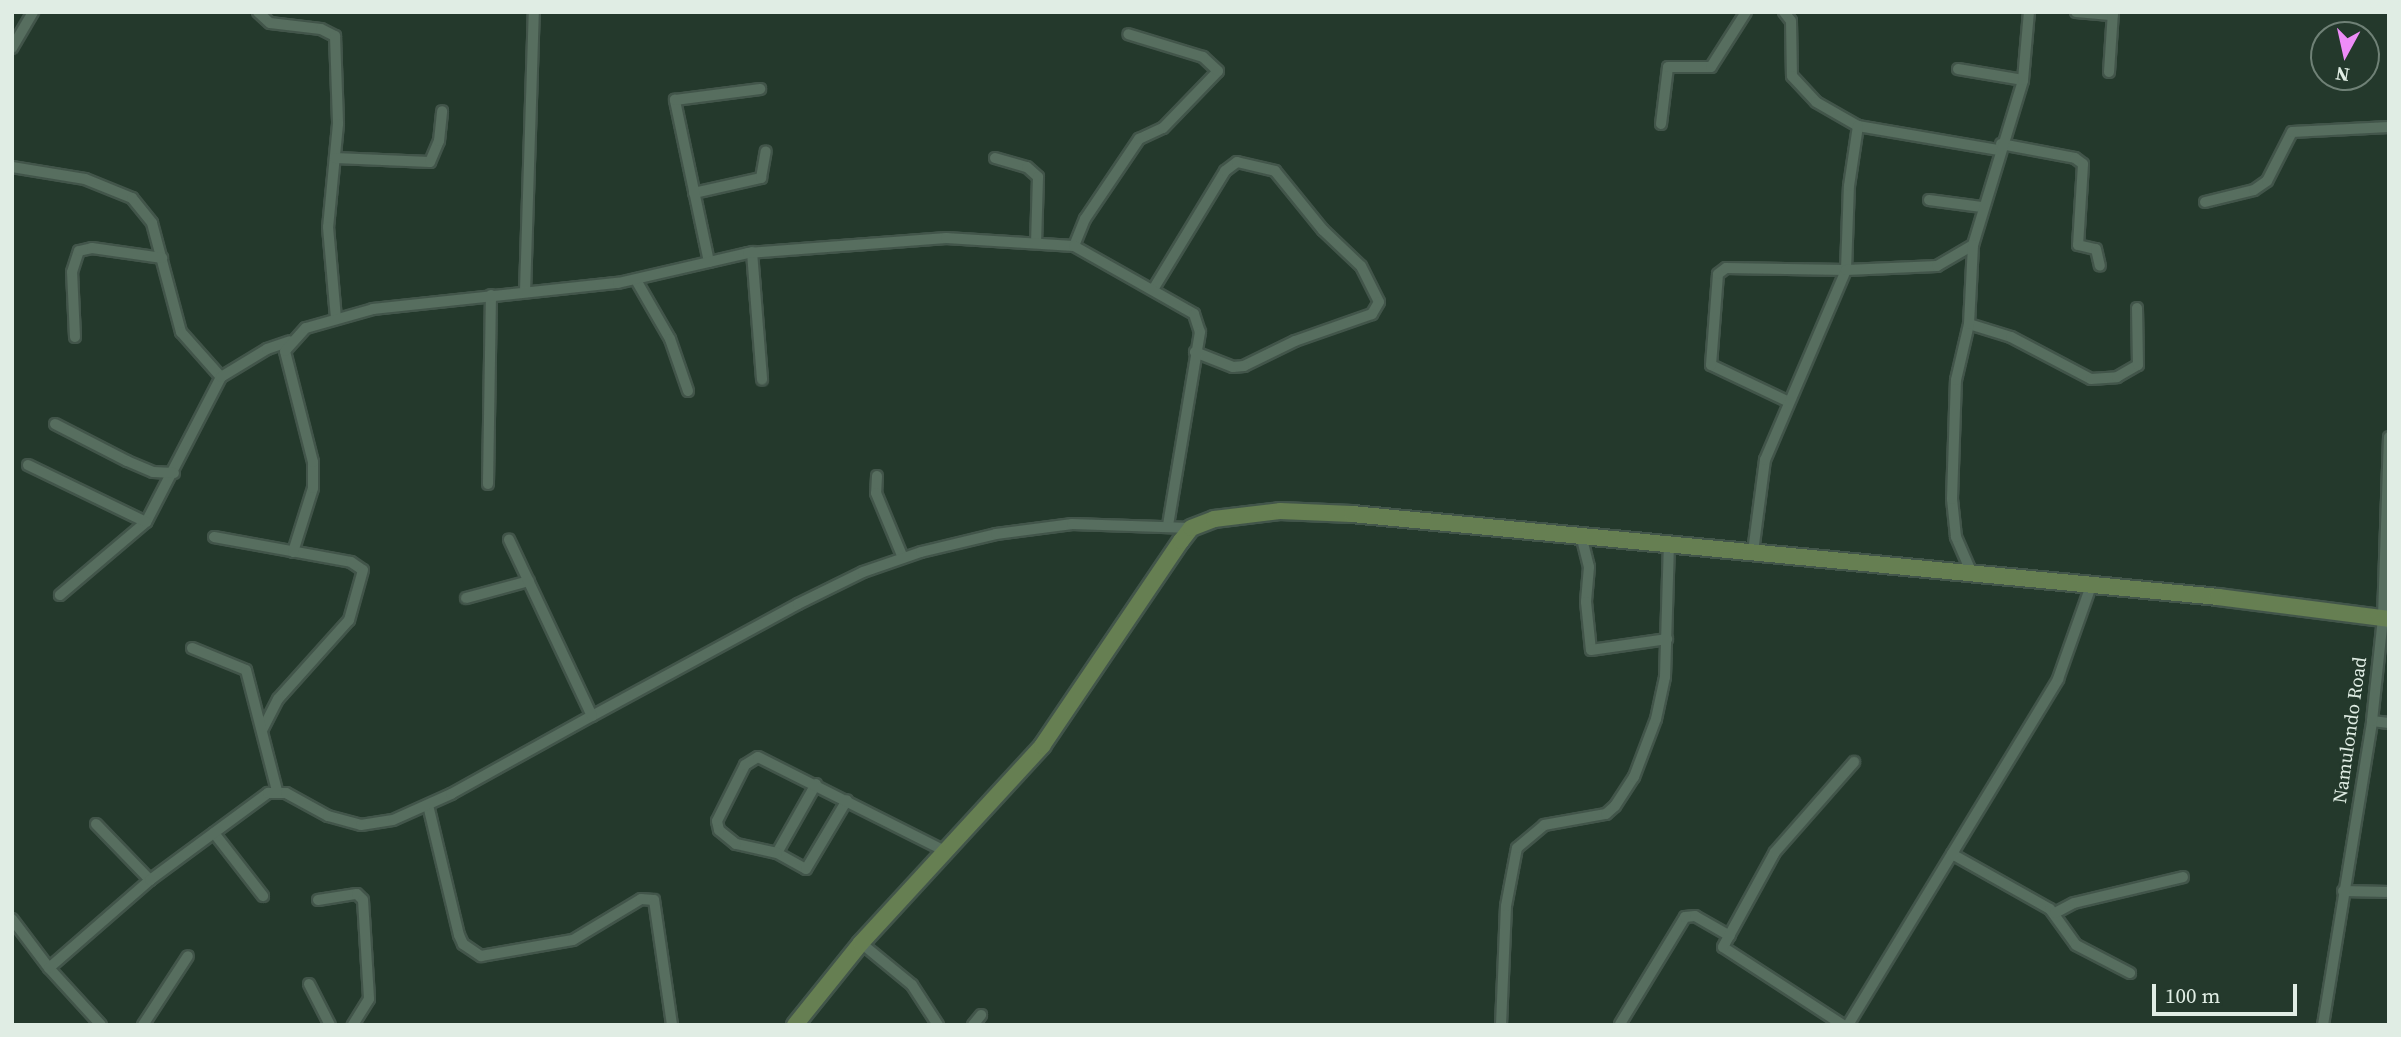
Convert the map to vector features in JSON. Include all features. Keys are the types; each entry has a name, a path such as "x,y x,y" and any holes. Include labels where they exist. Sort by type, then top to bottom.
{"street":[{"path":"12,48 33,12"},
{"path":"258,12 270,23 321,29 335,36 335,158 328,227 336,319"},
{"path":"525,292 534,12"},
{"path":"1661,124 1668,68 1711,67 1746,12"},
{"path":"1784,12 1791,21 1790,62 1797,86 1858,126 2075,158 2083,164 2078,245 2096,249 2100,266"},
{"path":"1973,576 1956,537 1952,499 1956,380 1969,324 1973,245 2000,147 2023,80 2029,12"},
{"path":"2076,12 2113,14 2109,72"},
{"path":"1074,246 1085,219 1139,139 1163,128 1218,71 1203,57 1128,34"},
{"path":"1958,69 2023,80"},
{"path":"709,262 675,100 760,89"},
{"path":"335,158 430,162 439,141 442,111"},
{"path":"1753,552 1765,460 1787,401 1846,270 1849,186 1858,126"},
{"path":"2205,202 2254,190 2267,181 2292,132 2389,127"},
{"path":"694,193 761,178 766,151"},
{"path":"995,158 1027,167 1038,177 1036,243"},
{"path":"1154,288 1225,171 1237,162 1275,171 1324,230 1361,266 1379,302 1372,314 1295,341 1244,366 1233,367 1195,352"},
{"path":"12,167 116,189 145,212 162,258 181,332 221,377"},
{"path":"1929,200 1982,207"},
{"path":"60,595 146,522 221,377 267,349 290,341 306,328 373,309 636,280 752,252 946,238 1074,246 1154,288 1194,314 1200,332 1168,525"},
{"path":"1787,401 1713,367 1718,274 1726,268 1846,270 1937,266 1973,245"},
{"path":"75,337 72,272 79,251 92,248 162,258"},
{"path":"752,252 762,380"},
{"path":"636,280 670,339 688,391"},
{"path":"488,484 491,295"},
{"path":"1969,324 2011,337 2091,379 2117,377 2138,365 2137,308"},
{"path":"290,341 286,363 313,462 313,488 293,552"},
{"path":"55,424 153,472 174,472"},
{"name":"Namulondo Road","path":"2323,1025 2386,619 2389,437"},
{"path":"28,465 146,522"},
{"path":"877,476 876,493 903,558"},
{"path":"277,791 328,816 361,825 393,820 428,805 726,640 863,572 903,558 996,534 1072,524 1168,525 1191,528 1214,519 1280,511 1581,535 2091,586 2386,619"},
{"path":"795,1025 861,943 1042,746 1191,528"},
{"path":"1581,535 1588,567 1586,602 1591,650 1667,639"},
{"path":"214,537 361,565 362,586 349,620 278,699 263,729"},
{"path":"509,540 592,716"},
{"path":"1501,1025 1502,944 1513,856 1522,840 1544,825 1606,814 1615,806 1634,777 1656,719 1667,639 1669,544"},
{"path":"466,598 528,581"},
{"path":"1848,1022 2058,679 2091,586"},
{"path":"192,648 246,670 277,791"},
{"path":"2372,721 2389,723"},
{"path":"847,800 806,869 776,853 736,845 719,830 717,821 745,765 758,757 816,784 847,800 944,851"},
{"path":"1854,762 1775,852 1723,947 1726,952 1848,1022 1863,1025"},
{"path":"776,853 816,784"},
{"path":"49,968 150,880 277,791"},
{"path":"428,805 459,935 463,944 481,956 573,940 641,899 654,900 672,1025"},
{"path":"96,824 150,880"},
{"path":"214,833 263,896"},
{"path":"1952,854 2055,913 2076,945 2130,973"},
{"path":"2055,913 2074,903 2183,877"},
{"path":"2343,891 2389,892"},
{"path":"318,900 357,894 363,900 369,999 353,1025"},
{"path":"1620,1024 1685,917 1695,916 1730,936"},
{"path":"12,919 97,1024"},
{"path":"861,943 912,985 939,1025"},
{"path":"143,1025 188,957"},
{"path":"309,984 330,1025"},
{"path":"973,1025 981,1015"}]}
